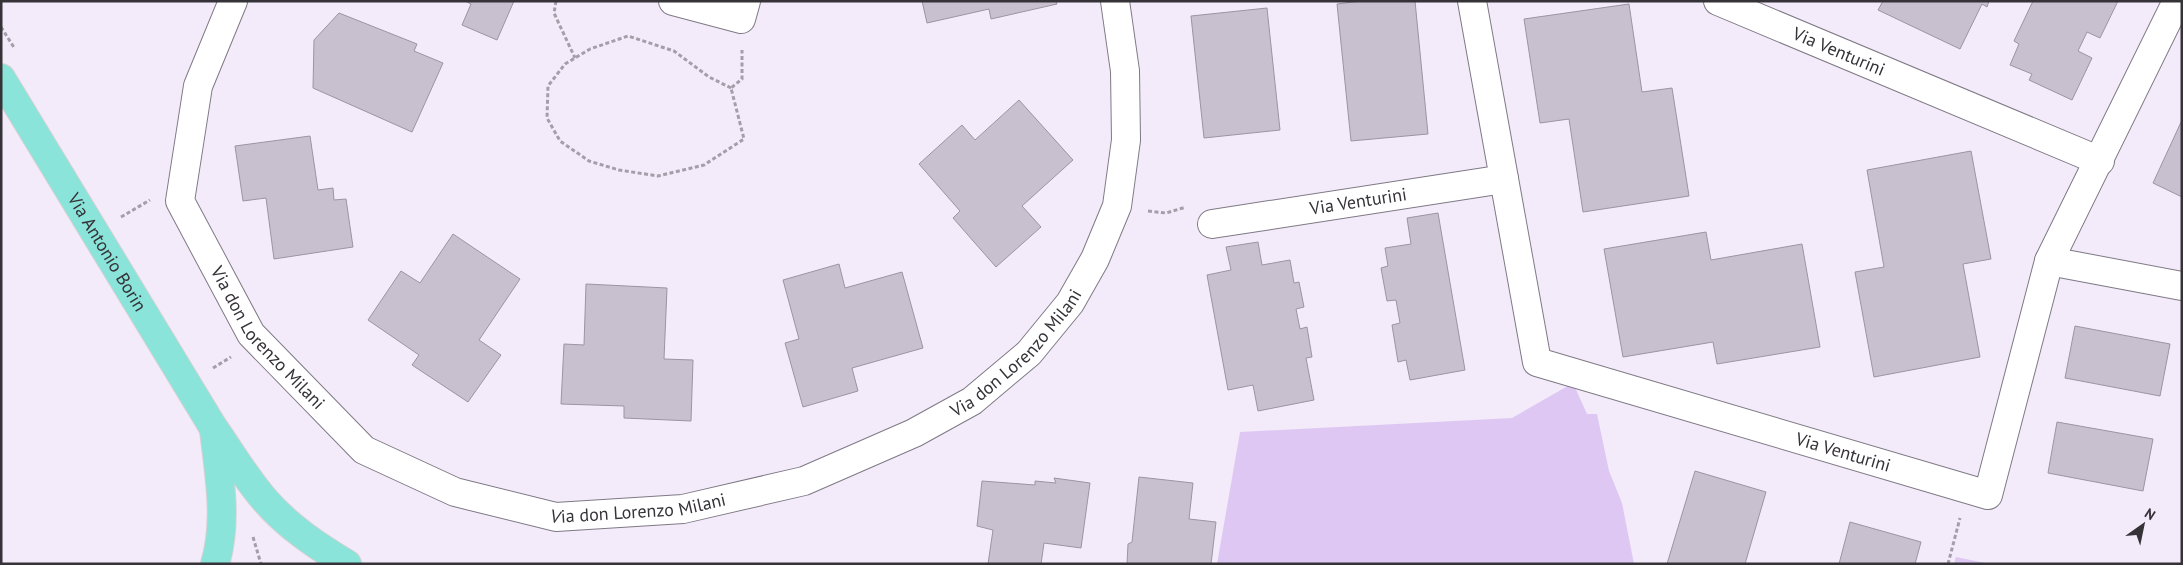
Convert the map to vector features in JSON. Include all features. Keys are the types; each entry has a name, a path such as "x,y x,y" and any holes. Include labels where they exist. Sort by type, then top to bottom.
{"main road":[{"name":"Via Antonio Borin","path":"1,78 213,426 265,500 297,531 347,564"},
{"name":"Via Antonio Borin","path":"213,426 222,523 215,564"}],"street":[{"name":"Via don Lorenzo Milani","path":"233,1 198,86 180,201 251,334 364,450 455,492 556,517 683,509 804,481 914,433 972,401 1029,353 1070,303 1095,259 1117,206 1126,140 1125,70 1115,1"},
{"path":"673,1 744,10"},
{"name":"Via Venturini","path":"1472,1 1538,362 1978,492"},
{"name":"Via Venturini","path":"1718,1 2100,161"},
{"path":"1978,492 2049,260 2100,161 2177,1"},
{"name":"Via Venturini","path":"1212,224 1504,179"},
{"path":"2049,260 2182,286"}],"path":[{"path":"556,1 554,13 575,58"},
{"path":"731,88 742,80 744,10"},
{"path":"628,36 674,51 709,77 731,88 744,139 704,165 658,176 619,170 589,161 560,141 547,118 548,86 565,64 590,49 628,36"},
{"path":"95,232 183,181"},
{"path":"1117,206 1166,213 1190,205 1212,224"},
{"path":"187,384 257,341"},
{"path":"1948,564 1978,492"}],"shaded area":[{"path":"1573,383 1587,414 1597,414 1609,471 1622,503 1634,564 1217,564 1240,432 1512,418"},
{"path":"1956,557 1990,564 1954,564"}],"building":[{"path":"465,1 514,1 497,40 462,25 471,4"},
{"path":"922,1 1056,1 1057,4 991,19 989,9 927,23"},
{"path":"1361,1 1415,1 1428,134 1351,141 1337,4"},
{"path":"1883,1 1989,1 1987,7 1982,4 1960,49 1878,10"},
{"path":"2033,1 2118,1 2100,38 2087,32 2078,51 2092,58 2072,100 2029,80 2032,74 2010,65 2019,44 2014,41"},
{"path":"1629,4 1642,92 1672,88 1689,196 1583,212 1569,119 1540,123 1524,19"},
{"path":"1267,8 1280,130 1204,138 1191,16"},
{"path":"339,13 417,44 414,51 443,63 412,132 313,88 314,40"},
{"path":"1019,100 1073,160 1022,206 1041,227 996,267 953,218 960,211 919,164 962,125 975,140"},
{"path":"2182,120 2182,197 2153,183"},
{"path":"310,136 318,190 333,188 334,200 346,199 353,247 274,259 266,198 243,201 235,146"},
{"path":"1971,151 1991,259 1963,264 1980,357 1874,377 1855,272 1884,267 1867,170"},
{"path":"1438,213 1465,370 1410,380 1406,360 1398,362 1392,325 1400,323 1396,300 1387,301 1381,268 1388,266 1385,248 1411,244 1407,218"},
{"path":"1706,232 1711,260 1802,244 1820,347 1717,364 1713,342 1623,357 1604,249"},
{"path":"453,234 520,279 479,340 501,355 468,402 412,365 419,355 368,320 401,271 420,283"},
{"path":"1258,242 1262,265 1290,260 1294,283 1299,282 1304,307 1296,309 1300,329 1307,327 1312,357 1306,358 1314,400 1258,411 1253,385 1228,390 1207,275 1231,270 1226,247"},
{"path":"839,264 845,288 902,272 923,348 852,368 858,391 803,407 785,343 799,339 783,280"},
{"path":"586,284 667,288 664,359 693,360 691,421 624,418 624,406 561,404 564,344 584,345"},
{"path":"2075,326 2170,344 2160,396 2065,378"},
{"path":"2057,422 2153,439 2143,491 2048,473"},
{"path":"1695,471 1766,492 1745,564 1667,564"},
{"path":"1139,477 1193,483 1189,519 1216,522 1211,564 1127,564 1128,544 1132,542"},
{"path":"1054,478 1090,483 1081,548 1044,543 1041,564 988,564 993,530 977,526 982,481 1035,485 1035,481 1056,483"},
{"path":"1850,522 1921,542 1915,564 1839,564"}]}
